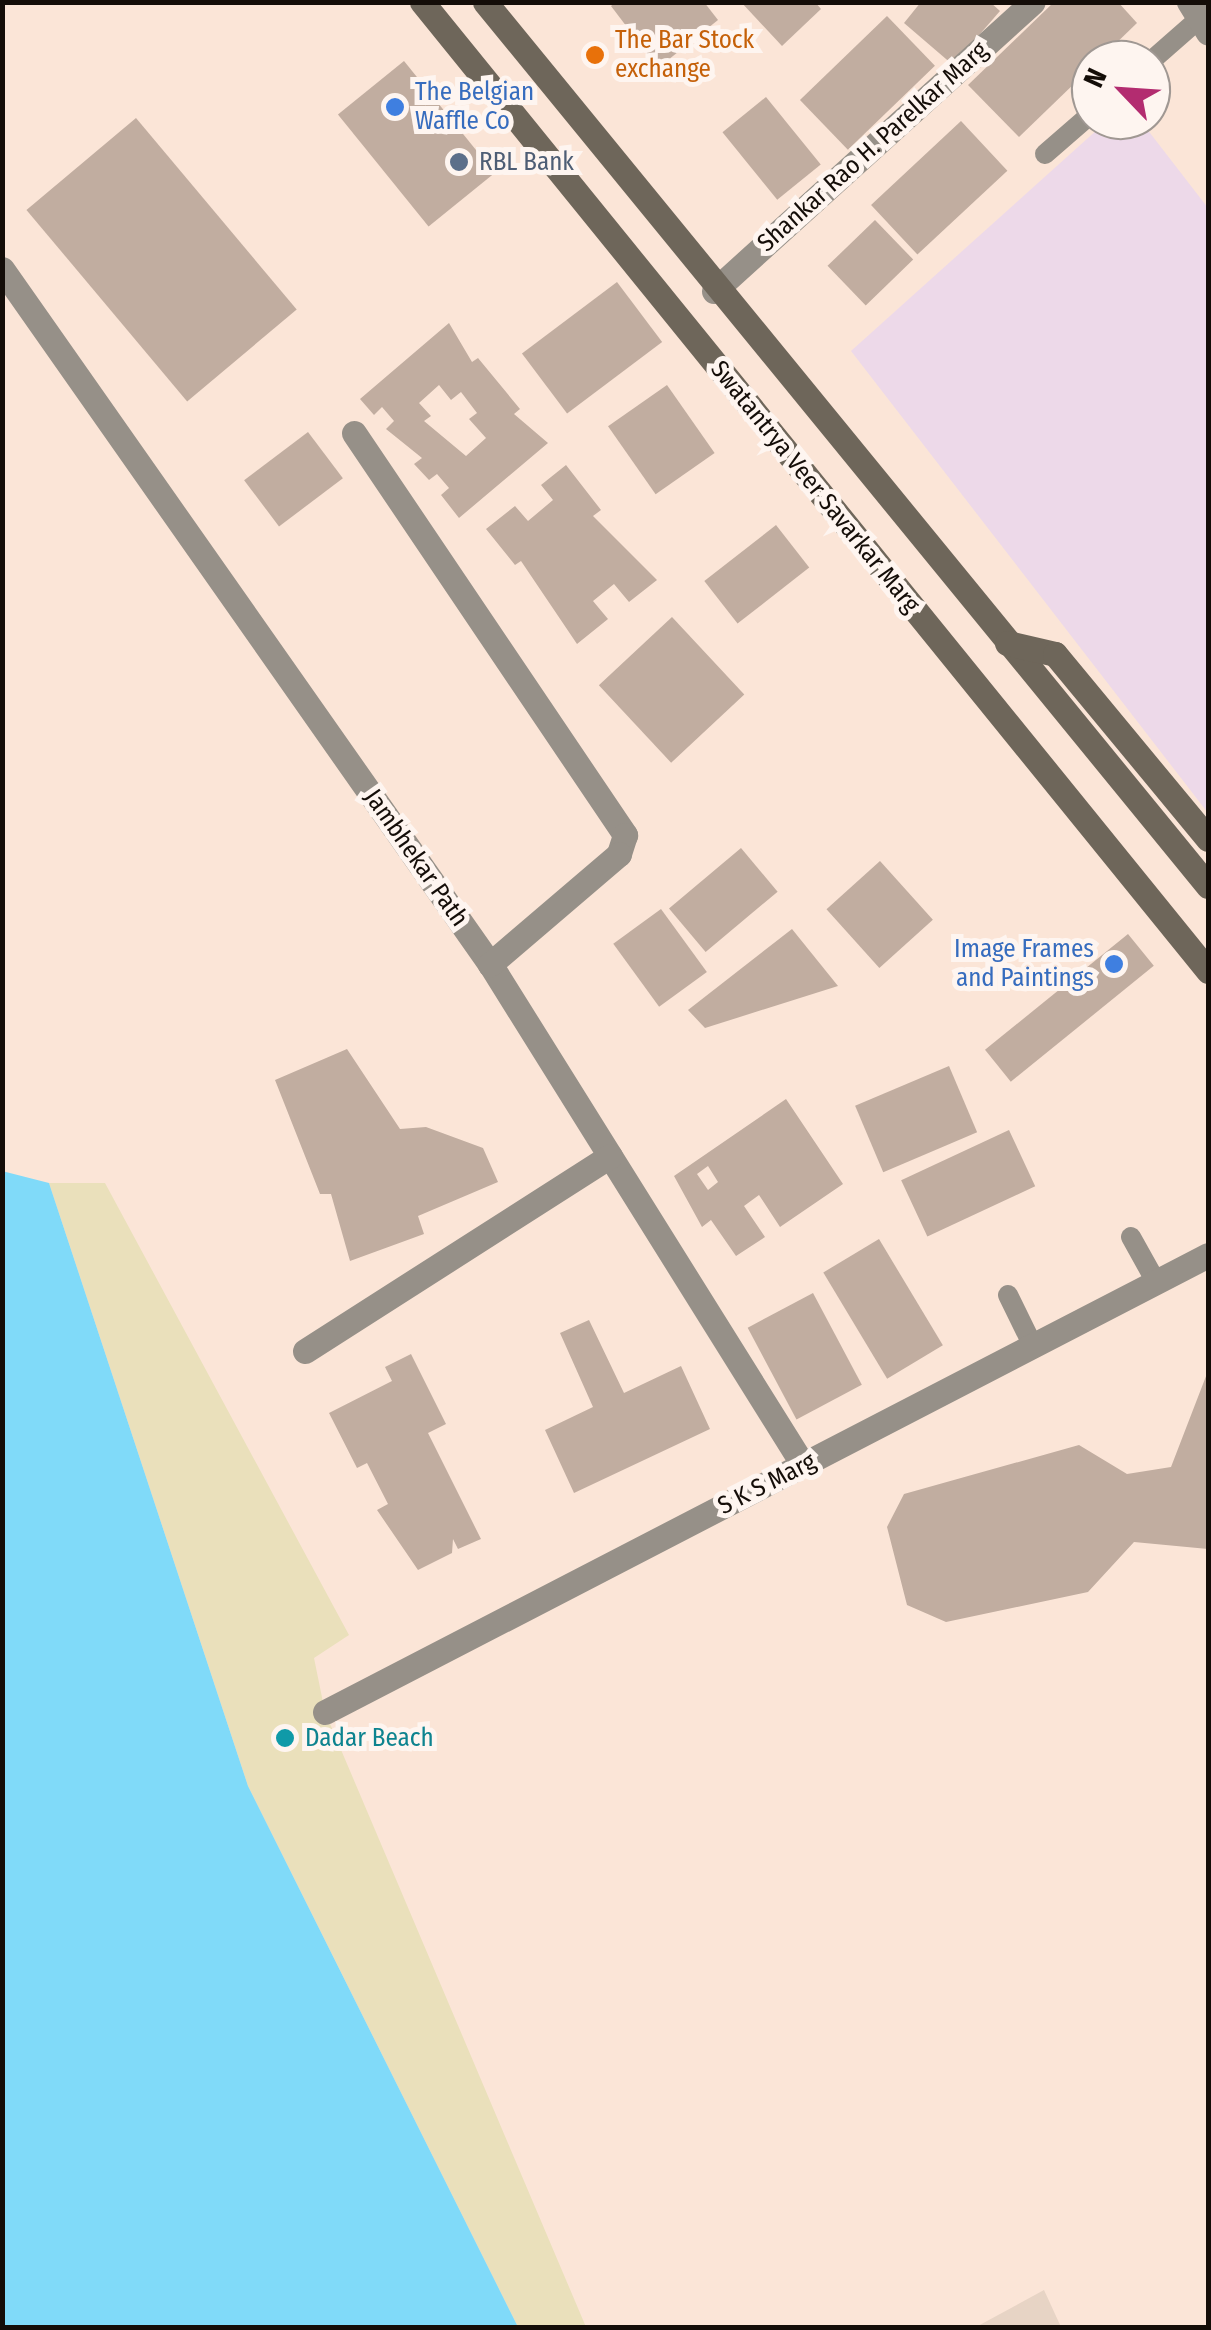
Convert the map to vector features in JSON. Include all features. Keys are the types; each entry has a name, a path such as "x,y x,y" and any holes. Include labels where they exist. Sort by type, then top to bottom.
{"main road":[{"name":"Swatantrya Veer Savarkar Marg","path":"422,2 1208,970"},
{"name":"Swatantrya Veer Savarkar Marg","path":"492,5 714,291 1208,886"},
{"path":"1007,643 1055,654 1208,839"},
{"path":"1132,794 1155,775"}],"street":[{"name":"Shankar Rao H. Parelkar Marg","path":"714,291 1033,2"},
{"name":"Jambhekar Path","path":"2,269 490,964 804,1465"},
{"path":"354,433 625,836 620,854 490,964"},
{"path":"305,1350 610,1156"},
{"name":"S K S Marg","path":"324,1712 1208,1255"}],"lane":[{"path":"1171,43 1199,18"},
{"path":"1045,154 1071,131"},
{"path":"1131,1236 1156,1282"},
{"path":"1008,1295 1034,1346"}],"shaded area":[{"path":"1086,140 1155,140 1208,208 1208,813 851,351"},
{"path":"1044,2290 1061,2327 976,2327"}],"sand":[{"name":"Dadar Beach","path":"49,1183 105,1183 349,1635 314,1658 325,1712 586,2327 518,2327 248,1786"}],"water":[{"path":"2,1171 49,1183 248,1786 518,2327 3,2327"}],"building":[{"path":"616,2 704,2 718,20 658,68 611,6"},
{"path":"741,2 815,2 821,9 782,46"},
{"path":"921,2 990,2 1000,11 953,65 904,23"},
{"path":"1054,2 1118,2 1137,23 1119,40 1071,40 1071,87 1019,137 968,85"},
{"path":"887,16 935,66 848,150 800,100"},
{"path":"404,61 495,173 429,226 338,114"},
{"path":"766,97 821,165 777,200 722,132"},
{"path":"136,118 297,310 187,401 26,210"},
{"path":"961,121 1007,171 917,255 871,205"},
{"path":"875,220 913,260 866,305 828,266"},
{"path":"617,282 662,342 567,414 522,354"},
{"path":"449,323 472,362 478,358 520,409 514,414 548,443 459,518 441,495 449,488 437,474 429,480 414,464 422,458 386,429 394,421 382,407 374,415 360,399","holes":["439,385 451,400 461,392 477,413 469,419 486,438 466,456 424,421 431,416 419,403"]},
{"path":"667,385 715,453 656,494 608,426"},
{"path":"308,432 343,478 279,526 244,480"},
{"path":"566,465 601,510 593,516 657,580 629,602 614,584 593,601 608,619 577,644 521,561 515,565 486,529 515,506 528,521 553,500 541,485"},
{"path":"776,525 809,568 738,624 704,581"},
{"path":"672,617 744,695 671,763 599,685"},
{"path":"741,848 778,892 706,952 669,908"},
{"path":"880,861 933,920 879,968 826,909"},
{"path":"661,909 707,972 659,1007 613,944"},
{"path":"792,929 838,986 705,1028 688,1010"},
{"path":"1128,934 1154,966 1011,1082 985,1050"},
{"path":"347,1049 400,1129 426,1127 483,1148 498,1182 418,1216 424,1234 350,1261 331,1194 320,1194 275,1080"},
{"path":"949,1066 977,1132 883,1172 855,1106"},
{"path":"786,1099 843,1184 780,1227 759,1195 744,1206 765,1237 736,1256 711,1220 702,1227 674,1176","holes":["708,1166 718,1182 708,1190 697,1174"]},
{"path":"1009,1130 1035,1186 927,1236 901,1180"},
{"path":"879,1239 943,1345 887,1379 823,1272"},
{"path":"813,1293 862,1385 796,1420 748,1328"},
{"path":"589,1320 624,1393 681,1366 710,1429 574,1493 545,1430 593,1407 560,1333"},
{"path":"411,1354 446,1424 428,1433 481,1539 458,1549 453,1539 452,1553 418,1570 377,1510 388,1504 367,1463 357,1468 329,1413 392,1381 385,1367"},
{"path":"1208,1371 1208,1549 1134,1542 1088,1592 946,1622 907,1605 887,1527 904,1494 1079,1445 1127,1474 1171,1467"}],"place":[{"name":"The Bar Stock exchange","path":"595,55"},
{"name":"The Belgian Waffle Co","path":"395,107"},
{"name":"RBL Bank","path":"459,162"},
{"name":"Image Frames and Paintings","path":"1114,964"},
{"name":"Dadar Beach","path":"285,1738"}]}
